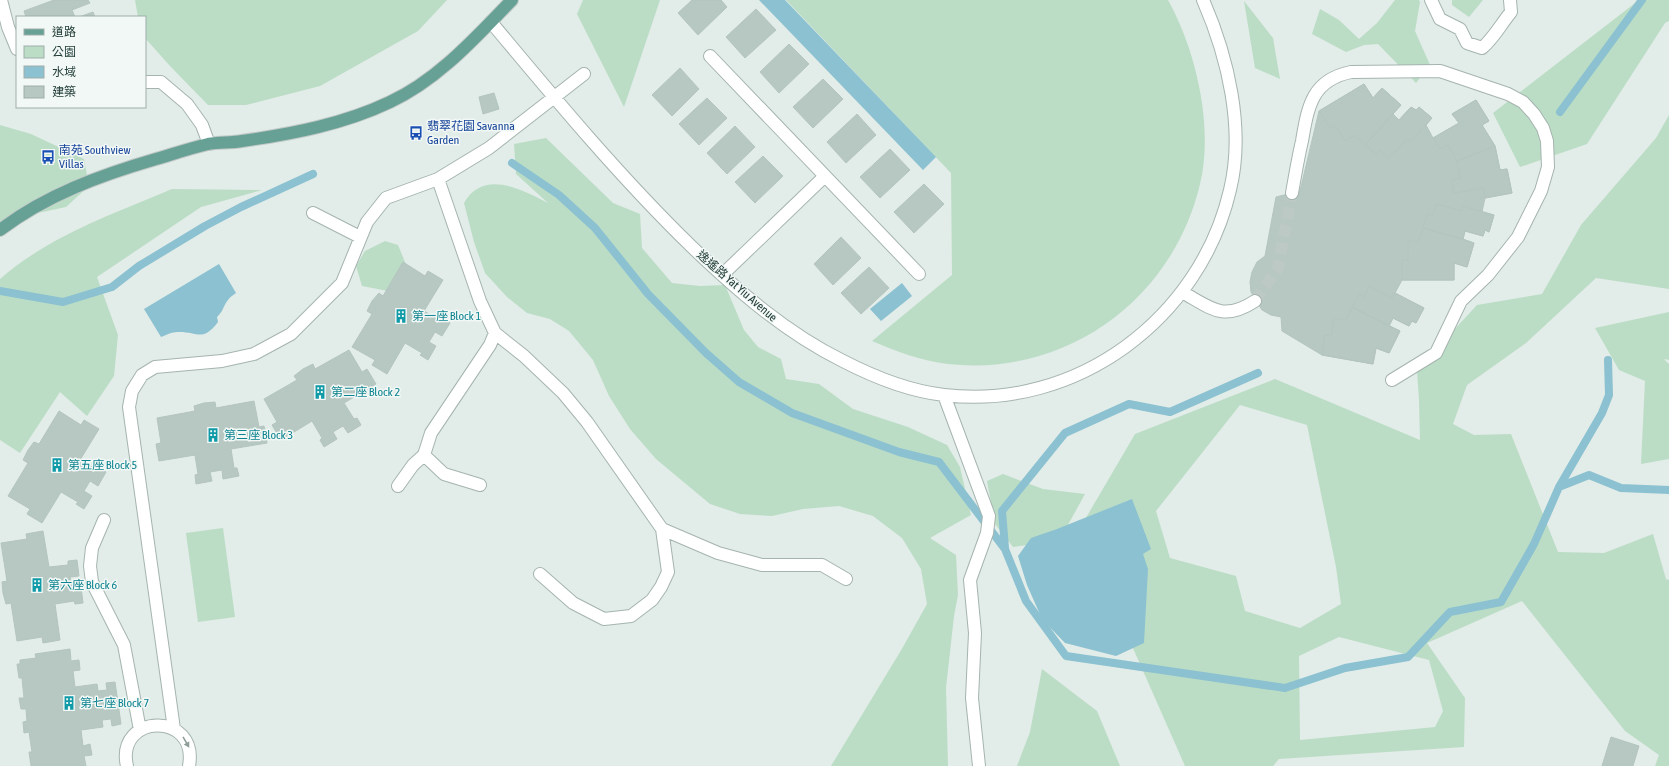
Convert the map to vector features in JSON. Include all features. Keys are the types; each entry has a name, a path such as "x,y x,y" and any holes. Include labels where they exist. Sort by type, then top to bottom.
{"main road":[{"path":"0,230 80,183 129,167 209,144 240,142 305,130 357,116 392,102 436,74 512,0"}],"street":[{"path":"1,0 8,27 16,47"},
{"name":"逸遙路 Yat Yiu Avenue","path":"491,22 632,187 722,276 779,322 810,343 843,361 914,390 944,395 974,397 1004,395 1034,390 1077,375 1117,354 1141,336 1163,315 1196,273 1211,246 1223,217 1231,188 1234,154 1234,119 1230,84 1215,27 1203,0"},
{"path":"1431,0 1440,19 1460,29 1467,43 1482,48 1491,40 1496,29 1511,12 1510,0"},
{"path":"710,56 919,274"},
{"path":"1292,193 1310,102 1316,92 1324,84 1342,74 1352,72 1440,71 1508,94 1522,102 1534,114 1543,128 1549,154 1548,167 1541,191 1518,237 1488,274 1461,301 1436,353 1392,380"},
{"path":"174,729 129,407 132,391 142,375 155,367 222,361 254,354 291,334 342,283 367,222 386,198 438,179 490,148 584,74"},
{"path":"146,82 162,82 187,104 202,125 209,144"},
{"path":"722,276 825,176"},
{"path":"438,179 480,301 495,333 524,356 563,393 587,422 662,528 668,572 662,587 652,600 631,616 604,619 573,603 540,574"},
{"path":"312,213 360,236"},
{"path":"1182,292 1213,310 1228,313 1242,310 1255,302"},
{"path":"398,486 413,465 424,455 432,433 490,345 495,333"},
{"path":"944,395 989,516 986,533 970,580 974,632 972,698 980,766"},
{"path":"424,455 444,474 480,485"},
{"path":"104,520 92,548 90,566 92,582 124,645 140,730"},
{"path":"662,528 718,553 762,565 822,565 846,579"},
{"path":"127,766 125,759 126,748 132,737 140,730 156,724 166,725 174,729 182,736 189,746 191,756 189,766"}],"green space":[{"path":"135,0 447,0 418,31 320,86 246,105 208,105 146,39 146,16 138,16"},
{"path":"583,0 660,0 624,107 577,14"},
{"path":"786,0 1168,0 1187,42 1194,65 1200,89 1205,138 1204,162 1200,184 1186,225 1166,262 1140,295 1108,322 1073,343 1034,358 992,365 938,363 899,352 872,341 952,275 951,173"},
{"path":"1395,0 1419,0 1420,2 1415,31 1430,65 1416,83 1378,44 1364,45 1346,52 1312,34 1320,9 1339,20 1359,39 1377,23"},
{"path":"1452,0 1483,0 1469,17 1452,5"},
{"path":"1639,0 1669,0 1669,21 1665,23 1587,144 1520,167 1493,113"},
{"path":"1244,1 1273,38 1280,79 1255,68"},
{"path":"1669,115 1669,289 1596,278 1526,343 1467,385 1453,424 1474,435 1511,434 1558,552 1604,553 1653,534 1666,579 1669,580 1669,766 1655,766 1659,755 1625,731 1522,601 1427,643 1465,698 1464,747 1279,759 1273,766 1185,766 1080,528 1135,434 1275,379 1420,440 1417,370 1477,305 1542,294 1581,225 1656,138","holes":["1240,405 1307,425 1336,567 1341,604 1300,628 1245,611 1236,576 1170,558 1156,511","1339,637 1429,660 1443,711 1435,727 1300,740 1299,656"]},
{"path":"0,125 31,134 84,159 89,186 66,207 0,221"},
{"path":"546,138 613,203 640,214 642,248 672,283 700,286 725,285 744,330 758,347 781,359 786,379 819,384 853,409 908,427 947,445 960,467 971,515 930,538 956,555 958,595 954,616 946,688 948,766 831,766 903,647 927,604 921,569 902,538 873,516 839,506 803,509 772,516 740,514 710,504 656,459 630,429 609,396 593,360 569,331 550,319 527,313 507,297 485,273 474,242 464,203 472,193 481,187 492,184 503,185 527,192 548,203 516,174 514,144"},
{"path":"172,189 262,190 201,207 97,277 118,335 114,376 87,416 60,392 20,453 0,440 0,279 39,250 60,238 82,227"},
{"path":"385,241 398,245 407,267 393,292 362,286 356,266 365,251"},
{"path":"1669,312 1669,360 1664,359 1669,364 1669,459 1641,464 1645,381 1619,370 1595,328"},
{"path":"1003,474 1043,489 1085,494 1059,541 1013,547 995,524 987,481"},
{"path":"223,528 235,617 198,622 186,533"},
{"path":"1042,669 1097,711 1120,766 1017,766 1030,732"}],"water":[{"path":"759,0 785,0 936,157 923,170"},
{"path":"219,264 236,293 226,302 222,311 217,317 218,322 213,328 204,334 177,332 161,337 144,309"},
{"path":"902,283 912,296 881,321 870,309"},
{"path":"1132,499 1151,549 1143,554 1148,569 1144,643 1116,656 1065,643 1042,619 1027,585 1018,556 1031,538"}],"building":[{"path":"54,0 88,0 90,3 72,10 75,16 26,16 24,11"},
{"path":"692,0 721,0 727,7 698,35 678,13"},
{"path":"756,9 776,30 745,58 726,37"},
{"path":"93,12 95,16 82,16"},
{"path":"789,44 809,64 779,93 760,72"},
{"path":"680,68 699,89 672,116 652,95"},
{"path":"823,79 843,99 813,128 793,107"},
{"path":"1364,84 1373,98 1382,88 1401,105 1393,114 1399,120 1411,107 1416,110 1419,107 1432,118 1426,125 1433,138 1459,123 1452,114 1476,100 1489,121 1482,125 1495,146 1500,170 1507,169 1512,193 1485,198 1482,212 1494,215 1489,232 1485,230 1483,236 1465,231 1463,239 1474,243 1467,267 1454,263 1454,280 1402,280 1395,293 1424,308 1416,323 1412,321 1409,326 1393,318 1389,326 1400,331 1389,353 1376,348 1373,364 1322,355 1282,331 1281,317 1271,315 1262,310 1251,292 1250,282 1252,272 1257,262 1265,256 1276,197 1300,191 1319,111"},
{"path":"1364,84 1373,98 1382,88 1401,105 1365,145 1355,135 1345,141 1335,125 1330,128 1319,111"},
{"path":"494,93 499,109 483,114 479,97"},
{"path":"707,98 727,118 699,145 679,124"},
{"path":"1476,100 1489,121 1482,125 1495,146 1457,161 1448,145 1440,149 1433,138 1459,123 1452,114"},
{"path":"1411,107 1416,110 1419,107 1432,118 1410,142 1407,139 1389,159 1380,150 1376,155 1365,145 1393,114 1399,120"},
{"path":"857,114 876,135 846,163 827,142"},
{"path":"735,126 755,147 727,174 707,153"},
{"path":"1495,146 1500,170 1507,169 1512,193 1485,198 1483,188 1454,193 1452,180 1460,178 1457,161"},
{"path":"890,149 910,170 880,198 860,177"},
{"path":"763,156 783,176 755,203 735,182"},
{"path":"924,184 944,204 914,233 894,212"},
{"path":"1436,204 1461,211 1463,206 1494,215 1489,232 1485,230 1483,236 1465,231 1463,239 1423,228 1427,214 1433,215"},
{"path":"1423,228 1474,243 1467,267 1454,263 1454,280 1402,280 1402,260 1408,260 1408,241 1419,241"},
{"path":"841,237 861,258 833,285 814,264"},
{"name":"第一座 Block 1","path":"403,262 425,276 428,271 443,280 424,311 441,321 442,319 450,323 442,336 435,332 429,342 436,346 428,360 420,355 422,353 405,343 387,374 372,365 375,360 352,347 372,314 367,311 372,301 379,293 383,296"},
{"path":"869,267 889,288 861,314 841,293"},
{"path":"1369,286 1392,298 1395,293 1424,308 1416,323 1412,321 1409,326 1393,318 1389,326 1352,307 1359,294 1364,297"},
{"path":"1352,307 1400,331 1389,353 1376,348 1373,364 1322,355 1325,335 1331,336 1334,318 1346,320"},
{"name":"第二座 Block 2","path":"349,350 362,372 367,369 376,384 344,403 354,419 357,418 361,425 348,433 343,426 333,432 337,439 324,447 320,440 322,438 312,421 281,440 272,425 277,422 264,399 297,380 294,376 303,369 313,364 315,369"},
{"name":"第三座 Block 3","path":"254,401 259,427 264,426 267,443 231,449 234,468 237,468 239,476 223,479 222,470 210,472 212,481 196,484 195,475 198,474 195,455 159,461 156,444 161,443 157,418 195,411 194,406 204,403 215,402 216,408"},
{"name":"第五座 Block 5","path":"59,411 81,425 84,420 99,429 80,460 97,470 99,468 106,472 98,486 90,481 84,491 92,496 84,509 76,504 78,502 61,492 42,523 27,514 30,509 8,496 28,463 23,460 28,450 34,442 39,444"},
{"name":"第六座 Block 6","path":"43,531 49,567 68,565 68,561 77,560 79,576 70,577 72,588 81,587 83,603 75,604 74,601 55,604 60,640 43,643 42,637 17,641 11,603 6,604 3,593 2,582 7,581 1,543 27,539 26,534"},
{"name":"第七座 Block 7","path":"70,649 71,661 79,660 80,670 73,671 75,687 97,684 98,691 107,690 106,683 115,682 121,724 112,726 111,719 102,720 103,727 81,730 83,746 90,744 92,755 84,756 86,766 31,766 29,752 32,752 29,732 24,733 23,722 27,721 26,709 21,709 19,698 24,698 22,678 19,678 17,664 20,664 20,660 36,658 35,654"},
{"path":"1611,737 1639,746 1633,766 1602,766"}],"waterway":[{"path":"1560,112 1642,0"},
{"path":"512,163 559,195 595,228 648,294 706,353 739,382 792,413 899,452 939,462 1005,549 1026,601 1066,656 1285,688 1345,668 1408,657 1450,612 1501,602 1534,544 1559,487 1589,475 1621,488 1669,490"},
{"path":"0,291 63,302 112,287 139,266 205,226 241,207 313,174"},
{"path":"1559,487 1602,413 1609,395 1608,360"},
{"path":"1005,548 1002,511 1065,433 1129,404 1170,412 1258,373"}],"tunnel":[{"path":"1255,301 1278,268 1292,193"}],"place":[{"name":"翡翠花園 Savanna Garden","path":"416,133"},
{"name":"南苑 Southview Villas","path":"48,157"},
{"name":"第一座 Block 1","path":"401,316"},
{"name":"第二座 Block 2","path":"320,392"},
{"name":"第三座 Block 3","path":"213,435"},
{"name":"第五座 Block 5","path":"57,465"},
{"name":"第六座 Block 6","path":"37,585"},
{"name":"第七座 Block 7","path":"69,703"}]}
